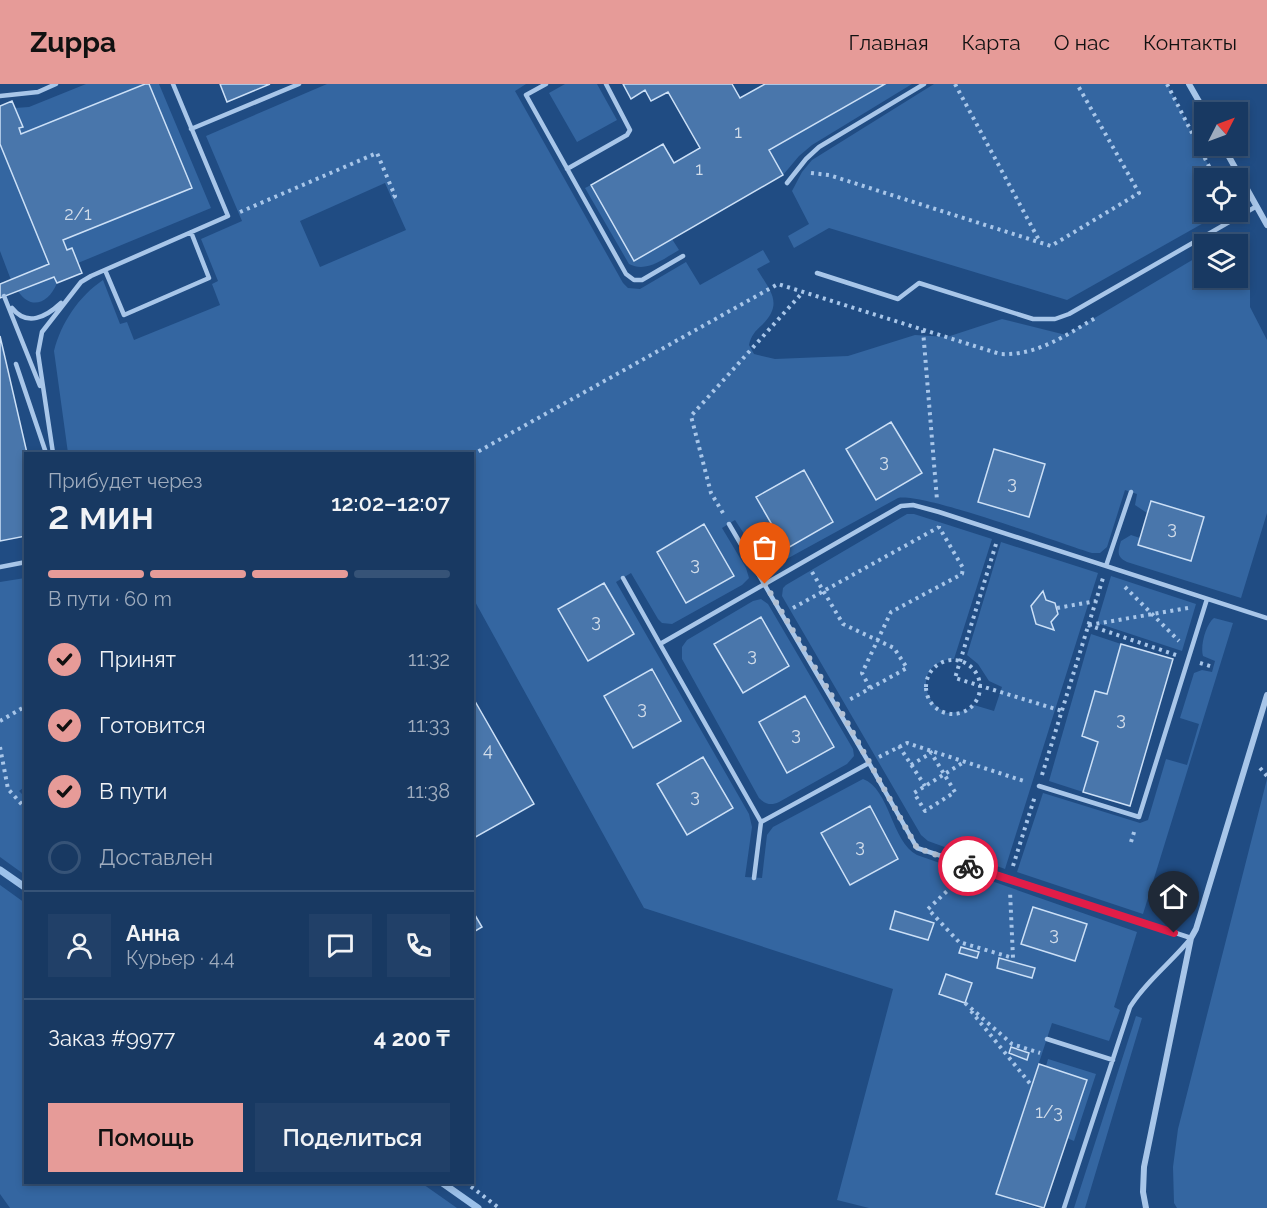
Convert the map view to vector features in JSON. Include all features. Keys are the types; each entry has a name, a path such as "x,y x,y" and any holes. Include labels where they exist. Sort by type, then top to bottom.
{"street":[{"path":"1189,84 1199,102"},
{"path":"1229,156 1267,225"},
{"path":"1146,1208 1143,1192 1144,1167 1191,939 1267,695"}],"lane":[{"path":"0,96 38,92 56,84"},
{"path":"43,394 6,299 20,316 35,319 52,311 81,282 228,216 173,84"},
{"path":"191,129 298,84"},
{"path":"546,84 526,95 626,274 634,280 642,280 683,256"},
{"path":"567,169 627,135 630,130 606,84"},
{"path":"787,183 795,171 819,147 924,84"},
{"path":"817,273 898,299 919,283 1033,319 1054,319 1069,314 1257,206"},
{"path":"105,270 124,315 199,283 209,278 191,232"},
{"path":"53,452 43,394 38,341 42,332 72,292"},
{"path":"16,364 46,452"},
{"path":"1106,566 1131,492"},
{"path":"660,644 901,506 913,504 1267,618"},
{"path":"729,524 838,706 917,848 1191,939 1137,995 1130,1007 1064,1208"},
{"path":"0,567 24,562"},
{"path":"623,578 761,822 754,878"},
{"path":"1039,786 1139,817 1207,599"},
{"path":"761,822 868,763"},
{"path":"1047,1038 1113,1060"}],"path":[{"path":"955,84 1041,242"},
{"path":"795,171 829,175 1052,246 1139,193 1077,84"},
{"path":"1167,84 1210,168"},
{"path":"228,216 377,153 395,196 392,198"},
{"path":"474,454 778,284"},
{"path":"729,524 711,493 691,416 802,292"},
{"path":"870,688 862,673 891,612 962,574 963,568 939,527 923,330"},
{"path":"783,613 939,527"},
{"path":"1000,531 955,678 1062,711"},
{"path":"806,561 843,624 894,648 907,668 838,706"},
{"path":"972,867 928,909 959,942 1013,958 1008,880 1106,566"},
{"path":"1106,566 1190,652"},
{"path":"1057,608 1096,601"},
{"path":"1088,625 1205,606"},
{"path":"1088,625 1213,667"},
{"path":"949,659 960,660 973,668 980,685 979,697 966,711 947,714 932,704 926,686 932,669 949,659"},
{"path":"0,721 24,707"},
{"path":"868,763 907,742 930,752 1039,786"},
{"path":"899,746 925,786"},
{"path":"0,747 8,789 24,807"},
{"path":"930,752 944,775 956,792 925,811 914,793 925,786 944,775 965,762"},
{"path":"911,765 930,752"},
{"path":"1032,1086 965,1003 1012,1044 1043,1054"},
{"path":"468,1184 499,1208"}],"shaded area":[{"path":"86,84 145,84 21,134 19,128 22,127 15,108 29,107"},
{"path":"149,84 159,84 211,208 78,263 67,250 63,240 191,188"},
{"path":"327,84 526,84 515,91 623,283 628,288 640,289 686,262 700,285 763,250 770,262 757,269 774,303 769,317 751,339 749,345 754,354 775,359 848,356 915,335 947,337 1002,319 1066,335 1194,259 1194,288 1248,288 1248,285 1250,307 1267,340 1267,513 1241,598 1127,562 1121,558 1119,551 1121,541 1131,535 1140,538 1138,545 1191,561 1204,517 1152,501 1147,513 1135,505 1137,494 1125,490 1107,547 1100,553 1092,553 961,510 912,498 898,498 772,567 762,561 735,520 722,528 746,568 749,578 742,585 672,624 662,623 658,619 631,573 616,582 749,814 752,827 745,877 762,878 767,835 773,827 863,779 879,793 901,839 917,855 1137,932 1114,1007 1120,1010 1109,1041 1052,1023 996,1194 1038,1208 869,1208 837,1200 893,989 644,908 474,600 474,452 68,452 54,351 66,320 86,294 103,280 120,324 127,322 134,340 220,305 212,284 218,281 201,239 242,221 206,136","holes":["385,183 406,230 320,267 300,221"]},
{"path":"565,84 597,84 617,120 577,142 549,93"},
{"path":"885,84 912,84 812,145 783,175 769,150"},
{"path":"934,84 1167,84 1194,137 1194,156 1204,156 1210,168 1194,168 1194,222 1205,222 1067,300 829,228 794,248 788,236 809,224 792,191 802,172 812,160"},
{"path":"0,144 49,264 11,280 0,251"},
{"path":"591,185 634,261 672,239 679,250 649,266 629,264 585,188"},
{"path":"54,277 57,283 45,300 34,303 28,301 18,291"},
{"path":"907,514 914,514 992,539 954,659 942,661 928,673 926,682 931,699 937,707 947,713 966,711 974,705 994,711 1002,687 989,681 978,664 967,655 1001,542 1098,573 1005,869 928,841 921,835 782,596 786,585"},
{"path":"1111,576 1196,604 1182,651 1097,623"},
{"path":"24,578 24,787 19,791 24,796 24,874 0,857 0,582"},
{"path":"761,599 768,604 853,749 854,756 847,764 779,802 771,804 759,798 682,659 682,647 687,640 753,601"},
{"path":"1214,618 1233,623 1143,914 1017,872 1043,793 1140,823 1148,820 1166,759 1187,765 1199,724 1180,718 1194,673 1202,670 1212,672 1215,661 1203,656 1202,647 1206,630"},
{"path":"1091,634 1121,644 1107,694 1095,691 1082,736 1098,742 1083,792 1049,781"},
{"path":"1267,779 1267,1208 1177,1208 1174,1203 1173,1167 1178,1129"},
{"path":"0,885 24,902 24,1184 423,1184 457,1208 10,1208 0,1194"},
{"path":"1136,1016 1142,1018 1085,1208 1074,1208"},
{"path":"1048,1059 1096,1074 1074,1141 1067,1138 1087,1080 1046,1066"}],"building":[{"path":"149,84 192,188 63,240 67,250 72,248 82,273 57,283 54,277 0,298 0,284 49,264 0,144 0,106 12,101 23,127 19,128 21,134"},
{"path":"220,84 270,84 227,102"},
{"path":"623,84 732,84 740,98 765,84 885,84 769,150 783,175 634,261 591,185 663,144 674,163 700,148 668,92 651,101 645,90 631,99"},
{"path":"0,336 27,452 24,452 24,536 0,541"},
{"path":"891,422 922,473 876,500 846,449"},
{"path":"994,449 1045,464 1029,517 978,502"},
{"path":"804,470 833,522 786,549 756,497"},
{"path":"1151,501 1204,517 1191,561 1138,545"},
{"path":"704,524 734,576 686,603 657,552"},
{"path":"604,583 634,634 588,661 558,609"},
{"path":"1043,591 1046,600 1055,603 1058,614 1051,622 1054,630 1036,624 1031,606"},
{"path":"761,617 789,666 743,693 714,644"},
{"path":"1121,644 1173,659 1130,806 1083,792 1098,742 1082,736 1095,691 1107,694"},
{"path":"652,669 681,721 633,748 604,696"},
{"path":"805,696 834,747 787,773 759,722"},
{"path":"474,699 534,804 474,838"},
{"path":"703,757 733,808 687,835 657,784"},
{"path":"870,806 898,859 850,885 821,833"},
{"path":"1033,907 1087,924 1075,961 1021,944"},
{"path":"895,911 934,923 928,940 890,929"},
{"path":"474,913 482,927 474,932"},
{"path":"961,947 979,952 977,958 959,953"},
{"path":"999,958 1035,968 1032,978 997,968"},
{"path":"946,974 972,983 965,1003 939,994"},
{"path":"1011,1047 1029,1053 1027,1060 1009,1053"},
{"path":"1039,1064 1087,1080 1044,1208 996,1194"}],"waterway":[{"path":"0,870 24,887"},
{"path":"444,1184 478,1208"}],"way so far":[{"path":"765,584 838,706 917,848 968,866"}],"route":[{"path":"968,866 1174,933"}]}
